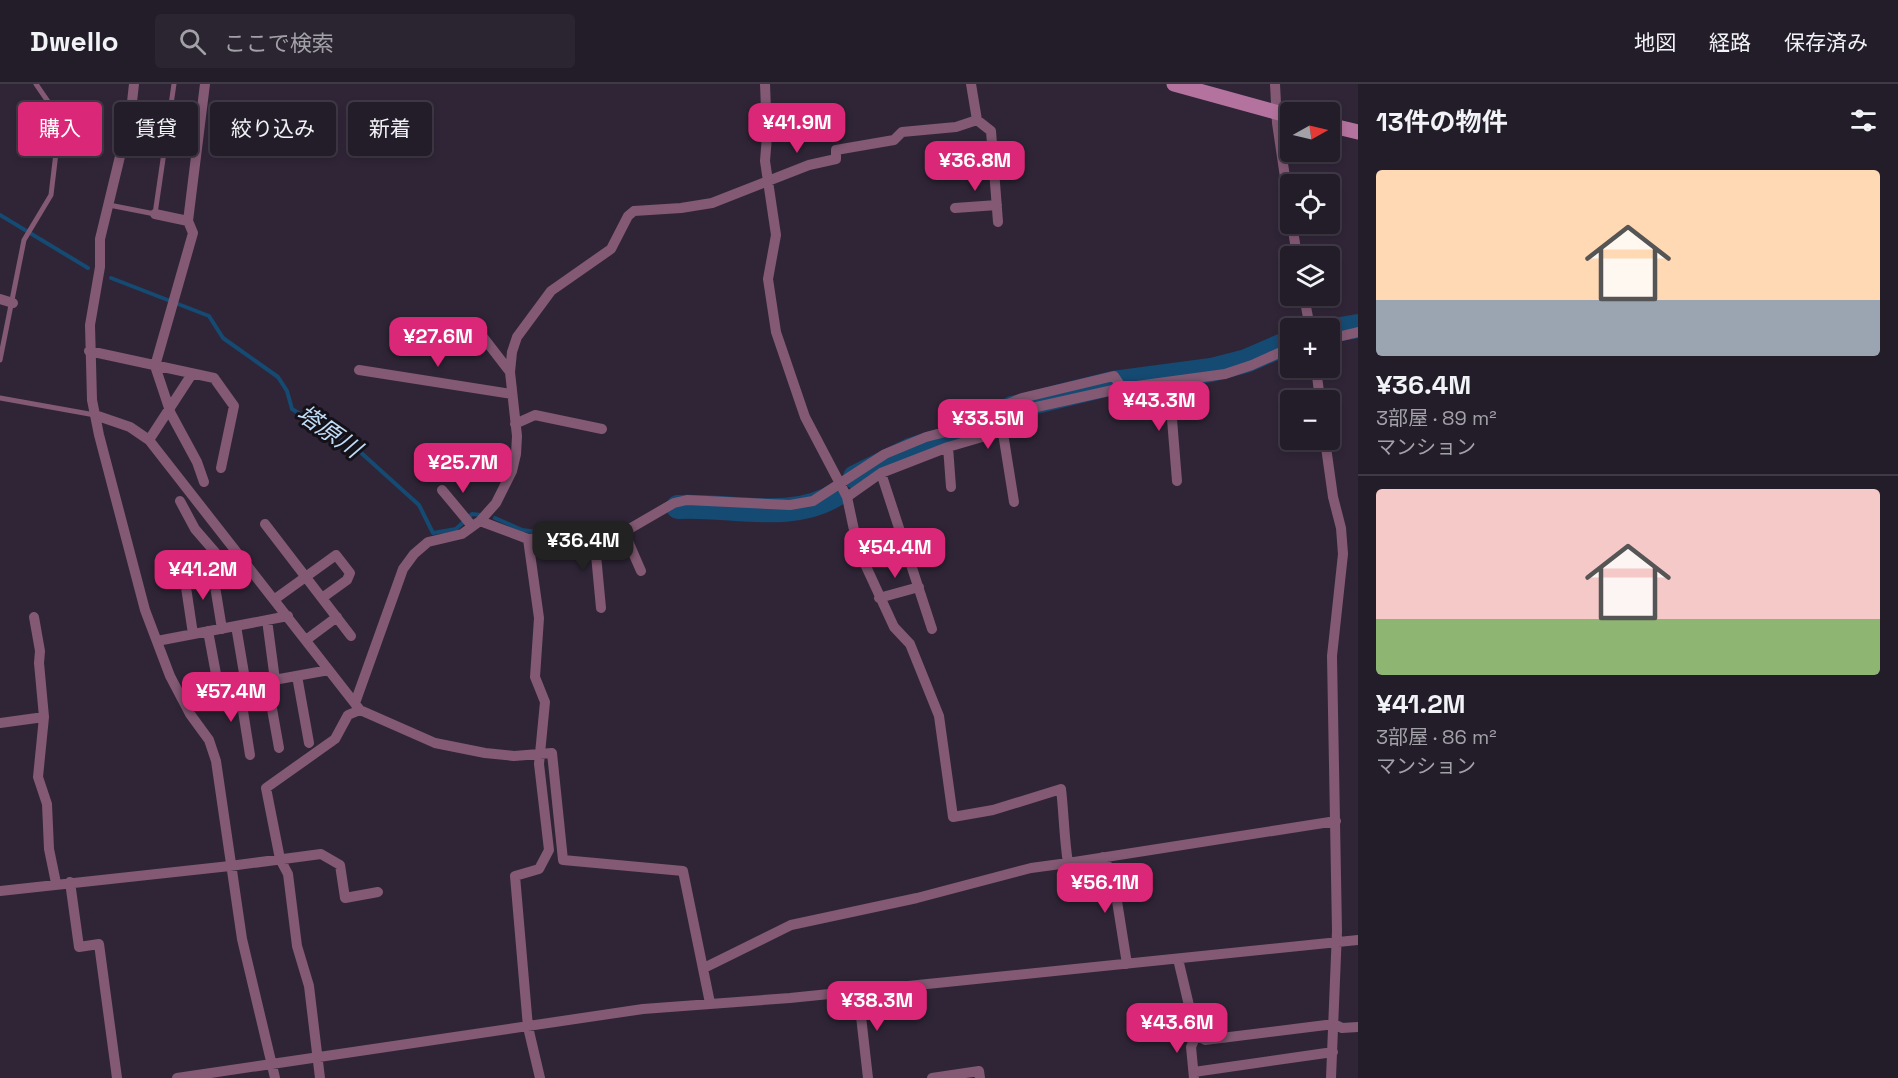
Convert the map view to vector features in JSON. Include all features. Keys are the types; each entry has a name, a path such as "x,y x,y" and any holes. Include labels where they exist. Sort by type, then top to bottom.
{"main road":[{"path":"1174,84 1280,114"},
{"path":"1340,128 1358,132"}],"street":[{"path":"134,84 131,111 100,239 100,267 90,326 92,400 137,584 157,641 181,697 209,740 216,761 242,939 275,1078"},
{"path":"204,482 197,462 170,409 154,366 193,234 188,221 205,84"},
{"path":"765,84 767,136 765,161 776,235 768,279 776,332 805,417 822,452 841,481 847,497 858,549 894,627 910,644 939,716 953,817 993,810 1061,789 1063,831 1068,863"},
{"path":"971,84 977,120 991,131 998,222"},
{"path":"1275,84 1280,103"},
{"path":"320,1078 309,986 297,946 288,874 280,859 266,788 335,739 348,715 358,707 403,569 414,554 428,543 462,534 496,503 512,471 516,454 516,423 510,372 512,352 517,337 551,291 611,249 628,216 634,211 681,208 712,203 809,165 836,159 836,150 894,140 902,132 956,128 977,120"},
{"path":"955,208 997,205"},
{"path":"155,214 188,221"},
{"path":"0,299 13,303"},
{"path":"1340,336 1358,332"},
{"path":"483,337 510,372"},
{"path":"89,351 214,378 234,406 221,468"},
{"path":"847,497 880,473 948,447 982,437 1032,408 1122,388 1225,374 1280,352"},
{"path":"359,370 512,394"},
{"path":"149,440 192,374"},
{"path":"442,490 463,515 474,524 528,539 624,532 674,503 687,500 789,505 813,501 885,454 926,437 977,424 998,408 1022,398 1114,376 1122,388"},
{"path":"1169,382 1177,481"},
{"path":"998,408 1011,419"},
{"path":"95,415 130,427 149,440 358,707 435,742 485,753 514,756 552,753 563,860 683,871 710,1003"},
{"path":"516,423 535,415 603,429"},
{"path":"1002,427 1014,502"},
{"path":"948,447 951,487"},
{"path":"1326,450 1333,497 1341,528 1342,554 1332,656 1336,942 1331,1078"},
{"path":"880,473 932,629"},
{"path":"180,501 195,529 221,560"},
{"path":"265,524 351,636"},
{"path":"624,532 641,571"},
{"path":"594,534 601,608"},
{"path":"528,539 539,618 535,677 545,702 539,764 549,850 539,869 515,876 528,1027 540,1078"},
{"path":"275,599 336,555 350,573 347,580 322,598"},
{"path":"212,568 222,629"},
{"path":"184,574 193,634"},
{"path":"879,598 918,587"},
{"path":"157,641 288,616"},
{"path":"34,617 40,651 44,717 38,777 47,804 49,849 56,883"},
{"path":"306,640 337,617"},
{"path":"267,620 279,748"},
{"path":"236,626 250,755"},
{"path":"208,631 219,690"},
{"path":"181,697 329,670"},
{"path":"297,676 309,743"},
{"path":"0,723 44,717"},
{"path":"704,968 791,925 917,898 1031,868 1336,821"},
{"path":"0,891 321,854 340,865 345,898 378,892"},
{"path":"1103,857 1113,876 1127,964"},
{"path":"70,882 79,947 99,944 117,1078"},
{"path":"177,1078 643,1009 790,998 1358,940"},
{"path":"1178,959 1196,1035 1191,1047 1194,1075 1333,1052"},
{"path":"858,990 868,1078"},
{"path":"1196,1035 1205,1040 1334,1024 1342,1028 1358,1026"},
{"path":"932,1078 979,1071 980,1078"}],"lane":[{"path":"0,360 24,240 51,195 60,119 36,84"},
{"path":"109,205 155,214 174,84"},
{"path":"0,398 95,415"}],"waterway":[{"name":"塔原川","path":"0,215 88,268"},
{"name":"塔原川","path":"111,278 209,316 223,338 278,377 287,391 292,409 358,450 419,505 433,533 456,529 472,514 481,515"},
{"name":"塔原川","path":"1340,329 1358,326"},
{"name":"塔原川","path":"1012,408 1113,383 1211,370 1246,361 1280,346"},
{"name":"塔原川","path":"855,477 910,450 982,427 997,417"},
{"name":"塔原川","path":"678,507 781,510 819,503 837,494"},
{"name":"塔原川","path":"495,518 522,530 538,532 611,526"}]}
